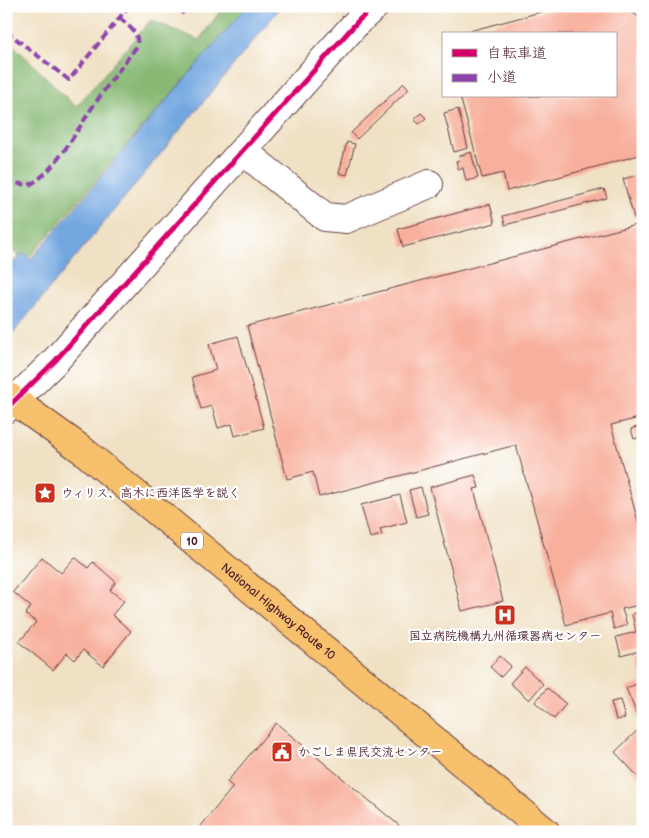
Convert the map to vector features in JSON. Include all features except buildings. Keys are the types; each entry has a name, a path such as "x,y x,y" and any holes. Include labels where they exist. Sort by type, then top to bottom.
{"highway":[{"name":"National Highway Route 10","path":"9,401 88,456 546,832"}],"street":[{"path":"9,401 55,361 360,20 375,6"},
{"path":"243,151 324,217 346,219 428,184"}],"green space":[{"path":"224,6 248,6 31,255 19,256 6,245 6,38 76,107 151,20 199,40"}],"water":[{"path":"247,6 282,6 14,332 6,325 6,255 14,262 22,253 31,259"}],"marked path":[{"path":"6,31 69,80 129,6"},
{"path":"172,6 182,13 188,6"},
{"path":"6,180 29,185 39,179 66,148 101,95 137,46 137,37 120,18"}],"cycle path":[{"path":"6,409 55,361 359,20 375,6"}],"place":[{"name":"ウィリス、高木に西洋医学を説く","path":"45,493"},
{"name":"国立病院機構九州循環器病センター","path":"505,615"},
{"name":"かごしま県民交流センター","path":"282,752"}]}
